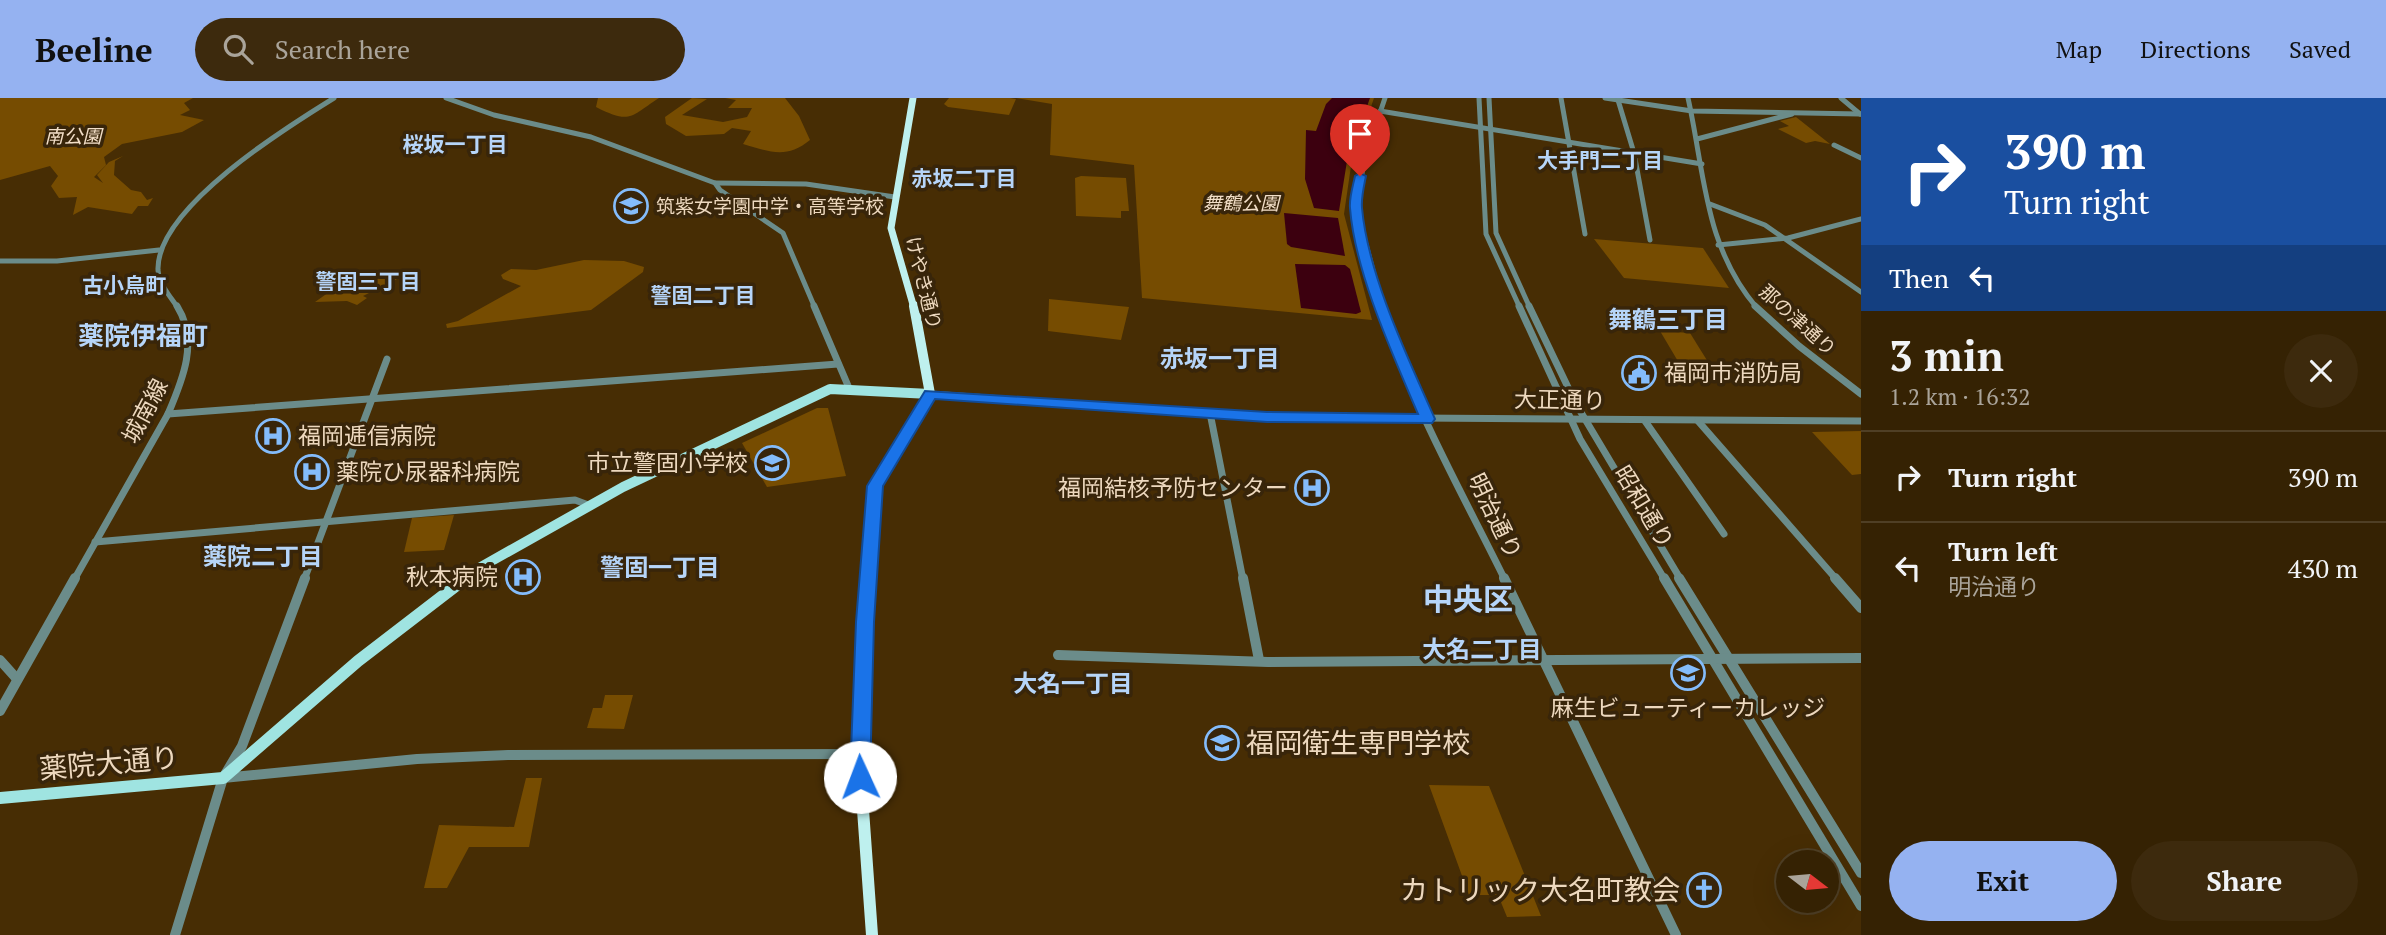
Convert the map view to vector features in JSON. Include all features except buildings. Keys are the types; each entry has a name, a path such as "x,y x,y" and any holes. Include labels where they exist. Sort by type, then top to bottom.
{"highway":[{"name":"けやき通り","path":"913,98 891,228 912,303 930,394"},
{"path":"872,935 859,754 875,486 930,394"}],"main road":[{"path":"223,778 420,612 480,568 591,506 705,447 830,389 930,394"},
{"name":"薬院大通り","path":"0,798 223,778"}],"street":[{"path":"0,261 51,262 94,254 159,250 177,220 224,176 276,134 334,98"},
{"path":"446,98 494,115 591,137 715,183 806,184 895,197"},
{"name":"明治通り","path":"1385,98 1360,176 1356,207 1357,222 1388,327 1427,419 1676,935"},
{"name":"昭和通り","path":"1479,98 1486,234 1570,419 1861,906"},
{"name":"昭和通り","path":"1489,98 1496,233 1586,420 1729,660 1861,873"},
{"path":"1561,98 1585,234"},
{"path":"1605,98 1692,111 1861,114"},
{"name":"那の津通り","path":"1688,98 1718,245 1728,270 1754,303 1790,337 1861,394"},
{"path":"1841,98 1861,114"},
{"path":"1618,100 1634,153 1650,240"},
{"path":"1380,111 1702,164"},
{"path":"1697,139 1785,118 1794,113"},
{"path":"1834,145 1861,158"},
{"path":"715,183 720,190 783,233 849,388"},
{"path":"1710,204 1739,212 1788,239 1861,292"},
{"path":"1718,245 1788,239 1861,219"},
{"name":"城南線","path":"0,711 168,414 183,379 188,356 182,314 162,283 158,270 159,250"},
{"path":"175,935 223,778 242,746 387,359"},
{"path":"168,414 838,364"},
{"name":"大正通り","path":"930,394 1267,417 1861,421"},
{"path":"1210,413 1259,660"},
{"path":"1645,421 1724,534"},
{"path":"1698,421 1861,608"},
{"path":"95,542 575,500 591,506"},
{"path":"1058,655 1259,660 1861,658"},
{"path":"0,660 17,679"},
{"path":"223,778 483,755 859,754"}],"green space":[{"name":"南公園","path":"0,98 193,98 184,103 190,110 180,115 204,120 182,132 122,144 104,157 106,165 94,177 103,183 97,175 109,162 123,156 115,161 114,175 131,190 141,192 147,200 153,198 148,206 138,206 132,214 88,207 73,215 77,197 59,198 51,186 58,176 50,166 0,180"},
{"path":"598,98 659,98 636,114 624,117 596,107"},
{"path":"692,98 707,99 682,115 723,122 747,117 752,108 728,108 736,100 725,98 785,98 799,116 810,140 794,150 778,152 743,144 751,131 732,128 724,134 686,136 666,124 665,117"},
{"path":"949,98 1016,99 1009,115 948,107 944,104"},
{"name":"舞鶴公園","path":"1016,98 1374,98 1351,166 1344,214 1372,320 1142,298 1134,165 1050,155 1052,104"},
{"path":"1796,117 1830,144 1815,141 1806,143 1778,129 1789,126 1780,121"},
{"path":"1075,178 1126,178 1129,211 1121,211 1121,218 1076,216"},
{"path":"1594,239 1703,248 1729,288 1624,278"},
{"path":"584,260 624,261 644,267 643,272 591,310 447,328 446,324 458,321 521,286 503,279 501,275 511,269 536,270"},
{"path":"390,271 399,278 363,296 367,298 357,305 347,301 315,302 332,290 333,280 349,275"},
{"path":"1049,299 1129,307 1121,340 1048,331"},
{"path":"1660,331 1690,333 1713,370 1682,368"},
{"path":"817,408 828,408 846,476 767,487 742,443"},
{"path":"1861,431 1861,474 1852,475 1812,432"},
{"path":"454,515 444,550 404,552 412,518"},
{"path":"605,695 633,695 624,729 587,728 593,708 602,708"},
{"path":"526,778 542,778 529,847 469,847 447,888 424,888 439,825 514,827"},
{"path":"1429,785 1489,786 1541,916 1507,917 1498,895 1469,895"}],"shaded area":[{"path":"1332,98 1370,98 1347,161 1339,211 1314,208 1305,179 1306,130 1316,131 1326,104"},
{"path":"1284,213 1338,218 1345,256 1291,247 1287,244"},
{"path":"1295,264 1345,265 1350,269 1361,312 1356,314 1301,308"}],"place":[{"name":"筑紫女学園中学・高等学校","path":"631,206"},
{"name":"福岡市消防局","path":"1639,373"},
{"name":"福岡逓信病院","path":"273,436"},
{"name":"市立警固小学校","path":"772,463"},
{"name":"薬院ひ尿器科病院","path":"312,472"},
{"name":"福岡結核予防センター","path":"1312,488"},
{"name":"秋本病院","path":"523,577"},
{"name":"麻生ビューティーカレッジ","path":"1688,673"},
{"name":"福岡衛生専門学校","path":"1222,743"},
{"name":"カトリック大名町教会","path":"1704,890"}],"district":[{"name":"桜坂一丁目","path":"455,145"},
{"name":"大手門二丁目","path":"1600,161"},
{"name":"赤坂二丁目","path":"964,179"},
{"name":"警固三丁目","path":"368,282"},
{"name":"古小烏町","path":"124,286"},
{"name":"警固二丁目","path":"703,296"},
{"name":"舞鶴三丁目","path":"1668,320"},
{"name":"薬院伊福町","path":"143,336"},
{"name":"赤坂一丁目","path":"1220,359"},
{"name":"薬院二丁目","path":"263,557"},
{"name":"警固一丁目","path":"660,568"},
{"name":"中央区","path":"1468,600"},
{"name":"大名二丁目","path":"1482,650"},
{"name":"大名一丁目","path":"1073,684"}],"route":[{"path":"860,777 865,622 875,486 930,394 1267,417 1427,419 1388,327 1368,264 1357,222 1360,176"}]}
